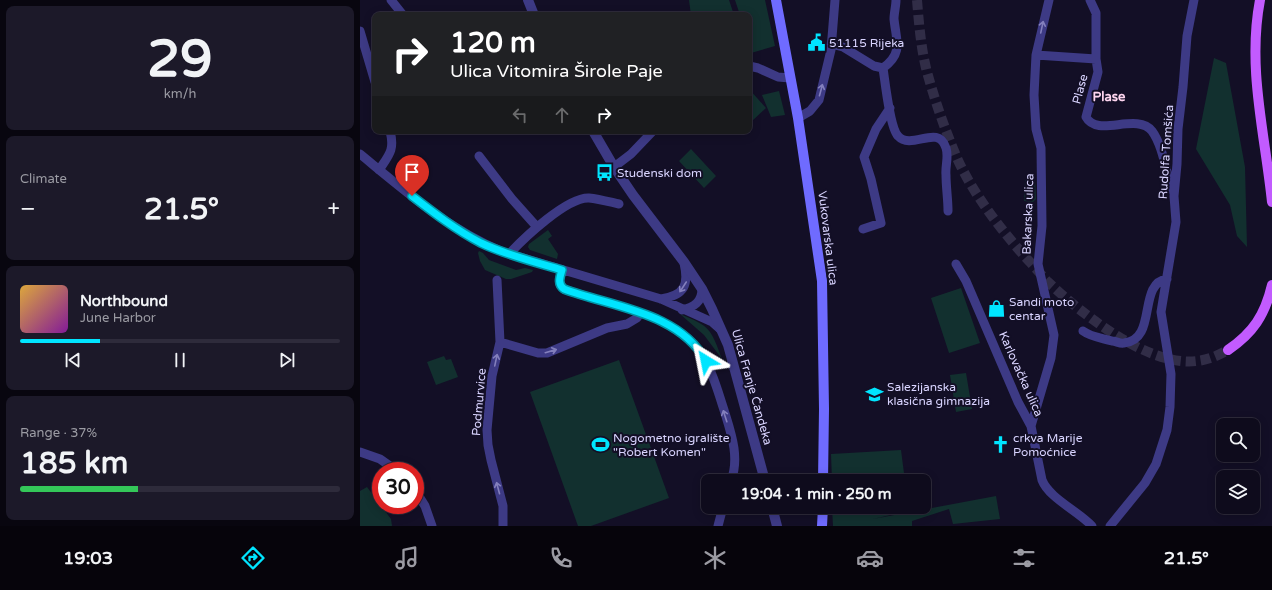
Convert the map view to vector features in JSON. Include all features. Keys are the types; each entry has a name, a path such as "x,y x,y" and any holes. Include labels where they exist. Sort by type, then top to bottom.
{"main road":[{"name":"Vukovarska ulica","path":"776,0 798,118 822,281 824,409 823,474"},
{"path":"1260,0 1255,42 1255,75 1272,202"},
{"path":"1228,350 1245,338 1260,320 1272,285"},
{"path":"822,526 823,514"}],"street":[{"path":"391,0 401,12"},
{"path":"528,0 533,12"},
{"path":"798,118 810,111 819,100 832,44 835,0"},
{"path":"883,68 893,60 897,51 898,45 894,17 896,0"},
{"name":"Bakarska ulica","path":"1030,426 1051,358 1054,335 1038,264 1042,226 1041,148 1036,129 1034,95 1036,55 1049,0"},
{"name":"Plase","path":"1090,0 1096,13 1096,59 1098,72 1086,118 1092,125 1140,124 1149,128 1153,132 1159,145 1174,196"},
{"name":"Rudolfa Tomšića","path":"1110,526 1145,483 1156,464 1167,430 1170,407 1171,374 1161,312 1176,222 1174,196 1178,129 1187,36 1194,0"},
{"path":"360,31 372,72"},
{"path":"832,44 843,47 874,66 883,68"},
{"path":"1036,55 1096,59"},
{"path":"752,67 778,77 790,78"},
{"path":"883,68 895,132 905,141 933,136 940,138 946,147 948,158 946,173 948,211"},
{"path":"863,229 881,223 871,179 864,157 876,129 890,108"},
{"path":"379,170 392,149 391,134"},
{"name":"Ulica Franje Čandeka","path":"595,134 614,167 633,195 684,262 702,289 723,332 734,364 763,474"},
{"path":"614,167 631,154 650,134"},
{"path":"360,154 450,224 481,243 509,254 661,300 712,322 723,332"},
{"path":"479,156 512,199 537,228"},
{"path":"509,254 521,241 560,210 582,199 589,198 619,204"},
{"path":"661,300 675,295 684,287 687,278 684,262"},
{"name":"Karlovačka ulica","path":"956,264 966,281 1018,402 1030,426 1044,486 1092,526"},
{"path":"562,270 559,282 564,289 640,313 665,323 687,337 703,357 714,380 735,450 735,470 734,474"},
{"path":"1083,331 1088,335 1124,343 1133,340 1141,333 1154,285 1161,280 1167,279"},
{"name":"Podmurvice","path":"497,280 500,342 492,376 487,430 491,460 503,506 503,526"},
{"path":"682,310 699,301 702,296 702,289"},
{"path":"500,342 538,353 548,353 592,333 627,324 638,318 640,313"},
{"path":"360,452 384,462"},
{"path":"424,504 432,526"},
{"path":"718,526 721,514"},
{"path":"774,514 777,526"}],"green space":[{"path":"689,0 729,0 733,12 691,12"},
{"path":"735,0 765,0 775,46 752,53 752,12 739,12"},
{"path":"1214,58 1226,63 1245,167 1247,247 1237,236 1230,205 1196,149"},
{"path":"779,91 785,115 771,117 762,95"},
{"path":"752,92 766,108 752,121"},
{"path":"691,149 716,176 704,188 679,161"},
{"path":"1025,180 1035,180 1036,199 1033,202 1024,201"},
{"path":"548,230 552,236 548,239 558,254 557,259 530,250 528,247 529,244"},
{"path":"479,251 489,260 516,270 525,268 533,270 532,272 511,279 506,279 485,270 480,261"},
{"path":"961,288 980,343 949,353 931,298"},
{"path":"680,314 698,322 708,330 715,341 722,359 704,335"},
{"path":"444,356 446,360 451,359 458,377 436,385 427,362"},
{"name":"Nogometno igralište \"Robert Komen\"","path":"619,360 669,498 591,526 578,526 530,392"},
{"path":"966,373 972,409 956,412 950,375"},
{"path":"901,450 904,474 832,474 831,454"},
{"path":"367,487 372,494 372,514 387,514 391,519 392,526 360,526 360,491"},
{"path":"996,496 1000,519 953,524 949,509 912,521 912,526 833,526 832,514 895,514 873,519 900,514 931,514 931,508"}],"tunnel":[{"path":"917,0 919,27 927,72 948,137 971,185 989,212 1028,260 1048,282 1079,309 1097,323 1137,347 1158,356 1178,361 1197,361 1213,357 1228,350"}],"place":[{"name":"51115 Rijeka","path":"816,43"},
{"name":"Studenski dom","path":"604,173"},
{"name":"Sandi moto centar","path":"996,309"},
{"name":"Salezijanska klasična gimnazija","path":"874,394"},
{"name":"Nogometno igralište \"Robert Komen\"","path":"600,445"},
{"name":"crkva Marije Pomoćnice","path":"1000,445"}],"district":[{"name":"Plase","path":"1109,97"}],"route":[{"path":"412,196 436,215 481,243 503,252 562,270 559,282 564,289 593,299 631,309 674,328 687,337 706,361"}]}
